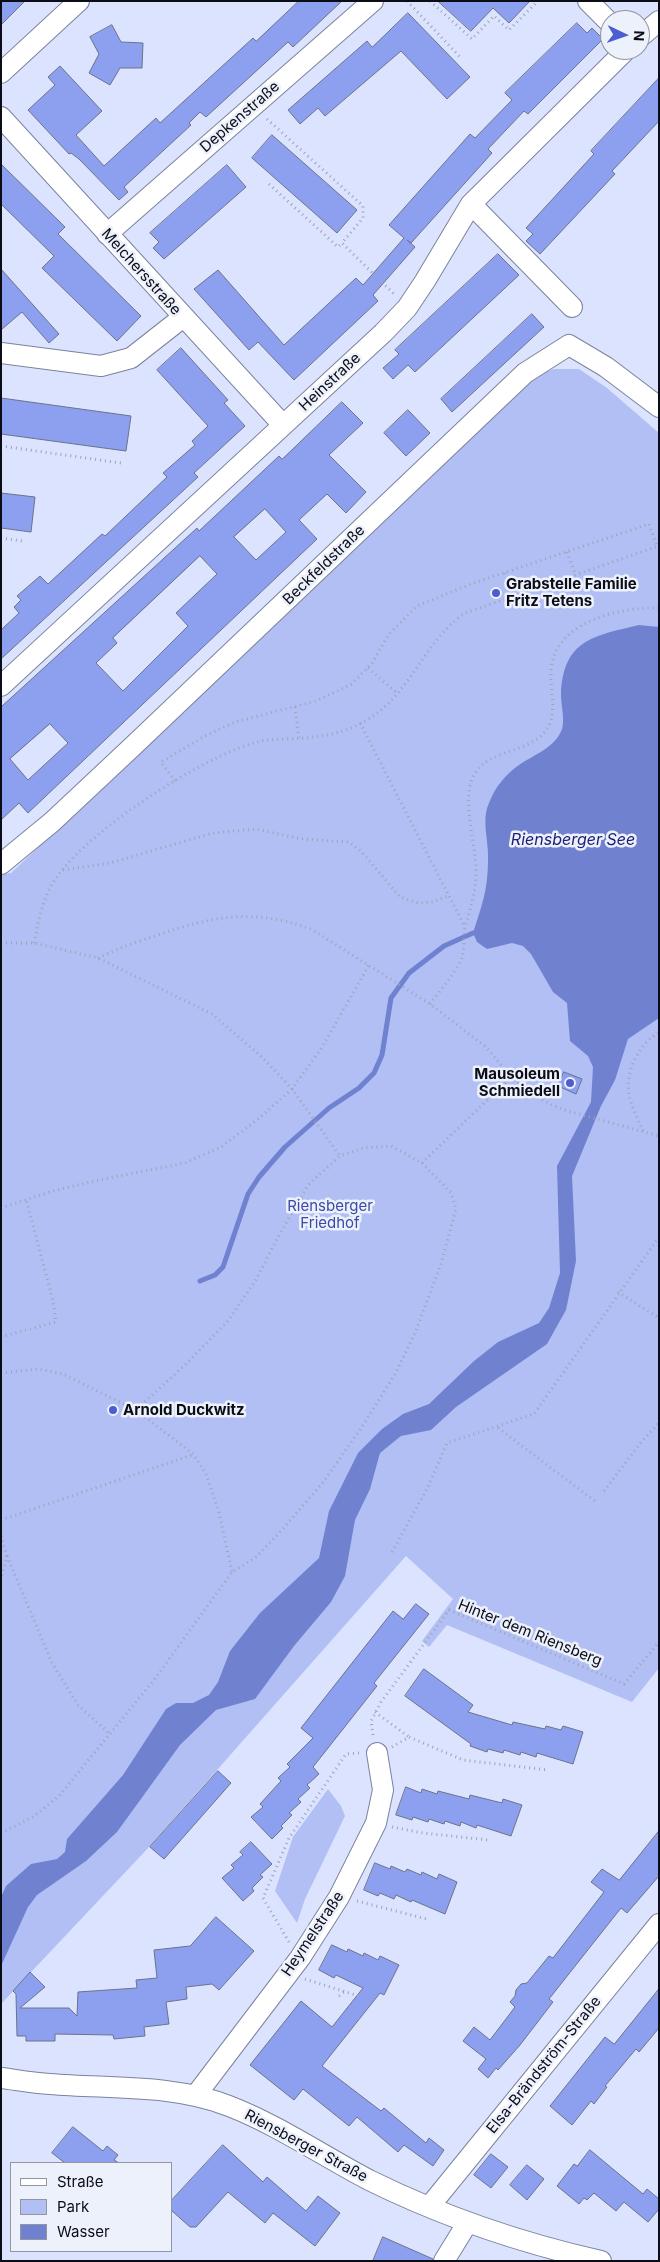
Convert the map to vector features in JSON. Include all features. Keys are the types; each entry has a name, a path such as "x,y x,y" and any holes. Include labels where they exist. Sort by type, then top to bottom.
{"street":[{"path":"1,73 79,1"},
{"name":"Depkenstraße","path":"107,234 373,1"},
{"path":"588,1 600,13"},
{"name":"Heinstraße","path":"1,686 383,333 407,308 471,204 616,60"},
{"name":"Melchersstraße","path":"1,117 182,318 283,425"},
{"path":"471,204 572,307"},
{"path":"1,354 101,366 131,358 182,318"},
{"name":"Beckfeldstraße","path":"1,864 52,822 525,373 569,345 606,367 659,407"},
{"name":"Heymelstraße","path":"196,2095 300,1958 339,1897 376,1823 383,1790 376,1753"},
{"name":"Elsa-Brändström-Straße","path":"429,2206 659,1924"},
{"name":"Riensberger Straße","path":"1,2078 48,2084 163,2091 196,2095 230,2106 371,2181 468,2222 601,2261"},
{"path":"444,2261 468,2222"}],"path":[{"path":"407,1 462,58"},
{"path":"430,1 472,39 494,16 509,30 538,1"},
{"path":"252,106 363,206 362,218 338,247 269,184"},
{"path":"342,243 407,308"},
{"path":"1,446 121,463"},
{"path":"34,943 39,917 50,888 62,870 112,825 175,781 204,764 242,746 259,741 298,739 339,733 360,723 380,711 398,694 449,624 465,613 575,573 658,547 649,524 505,573 417,606 389,634 368,668 342,689 316,701 235,722 205,736 161,762 175,781"},
{"path":"1,538 22,541"},
{"path":"567,552 575,573"},
{"path":"505,573 513,596"},
{"path":"430,1004 462,957 465,928 473,904 476,870 469,804 470,784 480,768 501,753 530,743 544,733 552,717 552,663 559,646 573,630 623,611 659,608"},
{"path":"368,668 398,694"},
{"path":"295,707 298,739"},
{"path":"360,723 465,928"},
{"path":"62,870 110,863 213,833 256,829 301,839 350,842 361,850 400,897 418,903 434,902 448,896"},
{"path":"98,958 204,920 231,916 262,916 290,921 312,929 430,1004 486,1047 511,1077 540,1099 583,1115 659,1136"},
{"path":"1,943 34,943 98,958 212,1014 262,1057 292,1089 340,1156"},
{"path":"1,1208 94,1180 185,1163 221,1147 258,1120 292,1089 321,1049 369,965"},
{"path":"643,1131 629,1094 630,1073 640,1051 652,1036 659,1033"},
{"path":"422,1163 511,1077"},
{"path":"1,1832 33,1817 59,1796 111,1735 232,1572 262,1551 324,1481 362,1427 395,1374 415,1334 441,1264 456,1208 451,1193 422,1163 391,1146 363,1148 340,1156 308,1185 257,1278 228,1321 186,1364 136,1410"},
{"path":"1,1337 56,1322 53,1302 26,1199"},
{"path":"392,1552 428,1487 447,1443 498,1428 534,1414 618,1292 659,1237"},
{"path":"618,1292 659,1318"},
{"path":"1,1373 38,1369 64,1374 136,1410 193,1454 206,1474 219,1512 232,1572"},
{"path":"604,1491 642,1441 659,1423"},
{"path":"498,1428 595,1501"},
{"path":"1,1520 193,1454"},
{"path":"1,1536 7,1556 52,1663 78,1705 111,1735"},
{"path":"1,1578 7,1556"},
{"name":"Hinter dem Riensberg","path":"375,1712 448,1610 624,1684 659,1642"},
{"path":"376,1753 371,1721 375,1712 409,1737 463,1760 548,1770"},
{"path":"362,1998 304,1978 300,1958 263,1898 289,1838 346,1754 376,1753 409,1737"},
{"path":"376,1823 423,1834 488,1840"},
{"path":"339,1897 427,1919"},
{"path":"339,1996 344,1992"}],"green space":[{"name":"Riensberger Friedhof","path":"554,369 579,369 607,388 659,433 659,1668 632,1702 447,1625 429,1647 422,1641 453,1599 406,1556 149,1847 1,2004 1,874 11,873 517,395 540,374"},
{"path":"328,1789 341,1806 345,1816 305,1899 297,1923 275,1891 293,1837"}],"water":[{"name":"Riensberger See","path":"639,625 659,627 659,1018 628,1039 615,1080 601,1106 572,1176 576,1261 566,1310 547,1344 456,1407 431,1430 401,1436 380,1453 370,1489 355,1520 345,1576 331,1602 294,1646 255,1699 216,1710 180,1745 117,1832 86,1861 37,1895 28,1907 1,1966 1,1897 6,1886 31,1864 57,1859 65,1852 67,1839 123,1775 166,1709 176,1703 193,1703 209,1695 218,1682 230,1651 260,1613 319,1558 329,1511 358,1453 382,1429 403,1414 429,1404 474,1361 498,1342 539,1323 549,1308 560,1273 557,1166 591,1102 593,1067 588,1056 570,1041 567,1003 553,992 531,954 523,946 512,943 487,949 477,942 473,933 482,905 487,880 486,816 491,797 505,777 519,765 550,746 559,736 563,725 561,695 563,677 574,652 595,637"}],"building":[{"path":"1,1 25,1 1,25"},
{"path":"299,1 342,1 293,47 288,42 206,117 200,112 189,123 191,125 124,187 128,192 119,200 79,159 71,153 69,154 28,110 55,85 48,77 60,66 102,111 76,135 104,166 156,118 160,123 253,38 256,41"},
{"path":"438,1 530,1 509,23 493,8 471,31"},
{"path":"408,13 470,77 447,99 401,51 325,116 318,108 300,124 288,110 367,41 372,47"},
{"path":"577,23 587,33 592,28 600,36 600,42 528,114 524,111 488,149 492,153 411,243 407,240 415,247 373,295 378,301 294,380 258,342 249,350 194,289 218,270 284,345 356,278 363,285 404,238 389,225 470,134 475,138 512,100 505,93"},
{"path":"112,25 121,42 143,43 142,68 120,68 110,85 89,73 99,54 90,37"},
{"path":"659,78 659,121 612,171 615,174 540,254 526,241 533,234 526,228 594,154 591,151"},
{"path":"272,135 357,210 337,233 252,158"},
{"path":"1,164 65,227 58,234 141,316 117,341 42,268 54,256 1,204"},
{"path":"227,165 246,187 164,259 153,248 159,242 150,233"},
{"path":"498,254 519,275 415,372 408,365 393,379 383,368 399,354 395,350"},
{"path":"1,269 59,334 49,343 22,312 1,330"},
{"path":"532,314 544,327 452,412 441,399"},
{"path":"181,348 228,400 224,403 245,426 194,473 198,477 1,659 1,630 19,613 14,607 21,600 17,596 40,576 48,584 102,534 105,536 167,477 163,473 195,445 192,441 208,426 157,370"},
{"path":"1,398 131,416 126,451 1,434"},
{"path":"342,402 363,423 329,455 366,492 346,513 327,494 299,520 317,539 28,813 19,803 1,820 1,707 197,528 199,531 279,456 282,459","holes":["265,509 286,532 256,560 234,537","200,556 217,574 176,613 188,626 123,691 96,663 117,643 113,638","50,724 68,743 28,780 10,759"]},
{"path":"408,410 430,433 406,456 384,433"},
{"path":"1,493 35,497 31,532 1,528"},
{"name":"Mausoleum Schmiedell","path":"564,1072 582,1079 576,1094 558,1086"},
{"path":"416,1604 429,1614 374,1683 377,1686 313,1767 319,1774 307,1785 310,1788 298,1799 301,1802 289,1813 292,1815 272,1839 251,1817 263,1807 260,1804 281,1781 278,1778 290,1767 287,1764 313,1738 301,1728 393,1611 403,1619"},
{"path":"424,1669 473,1705 468,1712 512,1725 513,1722 545,1729 546,1726 561,1730 563,1726 583,1732 573,1764 537,1753 536,1757 521,1752 520,1755 504,1750 503,1753 488,1749 487,1752 470,1746 471,1744 405,1696"},
{"path":"218,1771 231,1783 164,1859 150,1847"},
{"path":"406,1787 421,1793 422,1789 437,1794 438,1791 469,1799 470,1795 502,1803 503,1799 522,1805 511,1836 477,1825 476,1828 461,1822 460,1826 445,1821 444,1824 429,1819 428,1822 413,1817 412,1820 396,1815"},
{"path":"659,1831 659,1876 627,1913 621,1908 549,1999 553,2002 520,2045 498,2070 496,2068 488,2078 478,2069 486,2059 463,2041 474,2027 490,2040 515,2007 510,2002 515,1996 516,1990 521,1984 527,1983 549,1956 553,1958 604,1892 591,1882 602,1869 619,1880"},
{"path":"251,1842 272,1864 260,1875 263,1877 252,1888 254,1891 243,1901 222,1878 234,1868 231,1865 243,1855 240,1852"},
{"path":"375,1863 390,1869 391,1866 405,1872 407,1869 421,1875 422,1872 437,1879 439,1874 457,1882 445,1914 396,1895 394,1899 380,1893 378,1896 364,1890"},
{"path":"216,1917 254,1951 219,1990 212,1984 186,1987 187,1999 166,2002 169,2024 144,2027 145,2036 114,2039 113,2035 55,2034 55,2041 26,2041 26,2036 17,2036 16,1994 13,1991 30,1972 45,1987 20,2008 69,2008 77,2016 78,1992 137,1988 136,1980 157,1978 154,1950 190,1946"},
{"path":"332,1945 347,1952 348,1949 363,1956 364,1953 378,1960 380,1956 399,1965 384,1995 380,1993 322,2066 381,2111 384,2108 426,2143 429,2138 444,2150 433,2166 404,2145 398,2152 357,2117 349,2126 303,2089 294,2100 250,2065 301,2001 332,2027 363,1988 336,1975 334,1978 319,1970"},
{"path":"659,1989 659,2028 639,2052 636,2049 605,2086 607,2087 594,2104 591,2101 572,2125 550,2106 605,2037 614,2044"},
{"path":"73,2127 103,2151 107,2146 118,2155 114,2160 117,2162 64,2162 52,2153"},
{"path":"223,2145 263,2182 267,2177 306,2211 318,2196 340,2213 315,2246 273,2213 265,2223 228,2192 196,2227 190,2227 172,2211 172,2200"},
{"path":"590,2150 643,2194 647,2189 659,2199 659,2209 648,2222 624,2202 616,2211 594,2193 587,2200 584,2198 579,2204 557,2186 574,2164 577,2166"},
{"path":"491,2154 508,2167 491,2188 474,2175"},
{"path":"527,2165 544,2179 527,2200 510,2185"},
{"path":"383,2237 433,2259 432,2261 373,2261"}],"waterway":[{"path":"200,1281 215,1275 223,1267 248,1194 259,1177 285,1147 329,1108 359,1088 374,1073 382,1055 391,998 409,973 444,946 473,933"}],"place":[{"name":"Grabstelle Familie Fritz Tetens","path":"496,593"},
{"name":"Mausoleum Schmiedell","path":"570,1083"},
{"name":"Arnold Duckwitz","path":"113,1410"}]}
